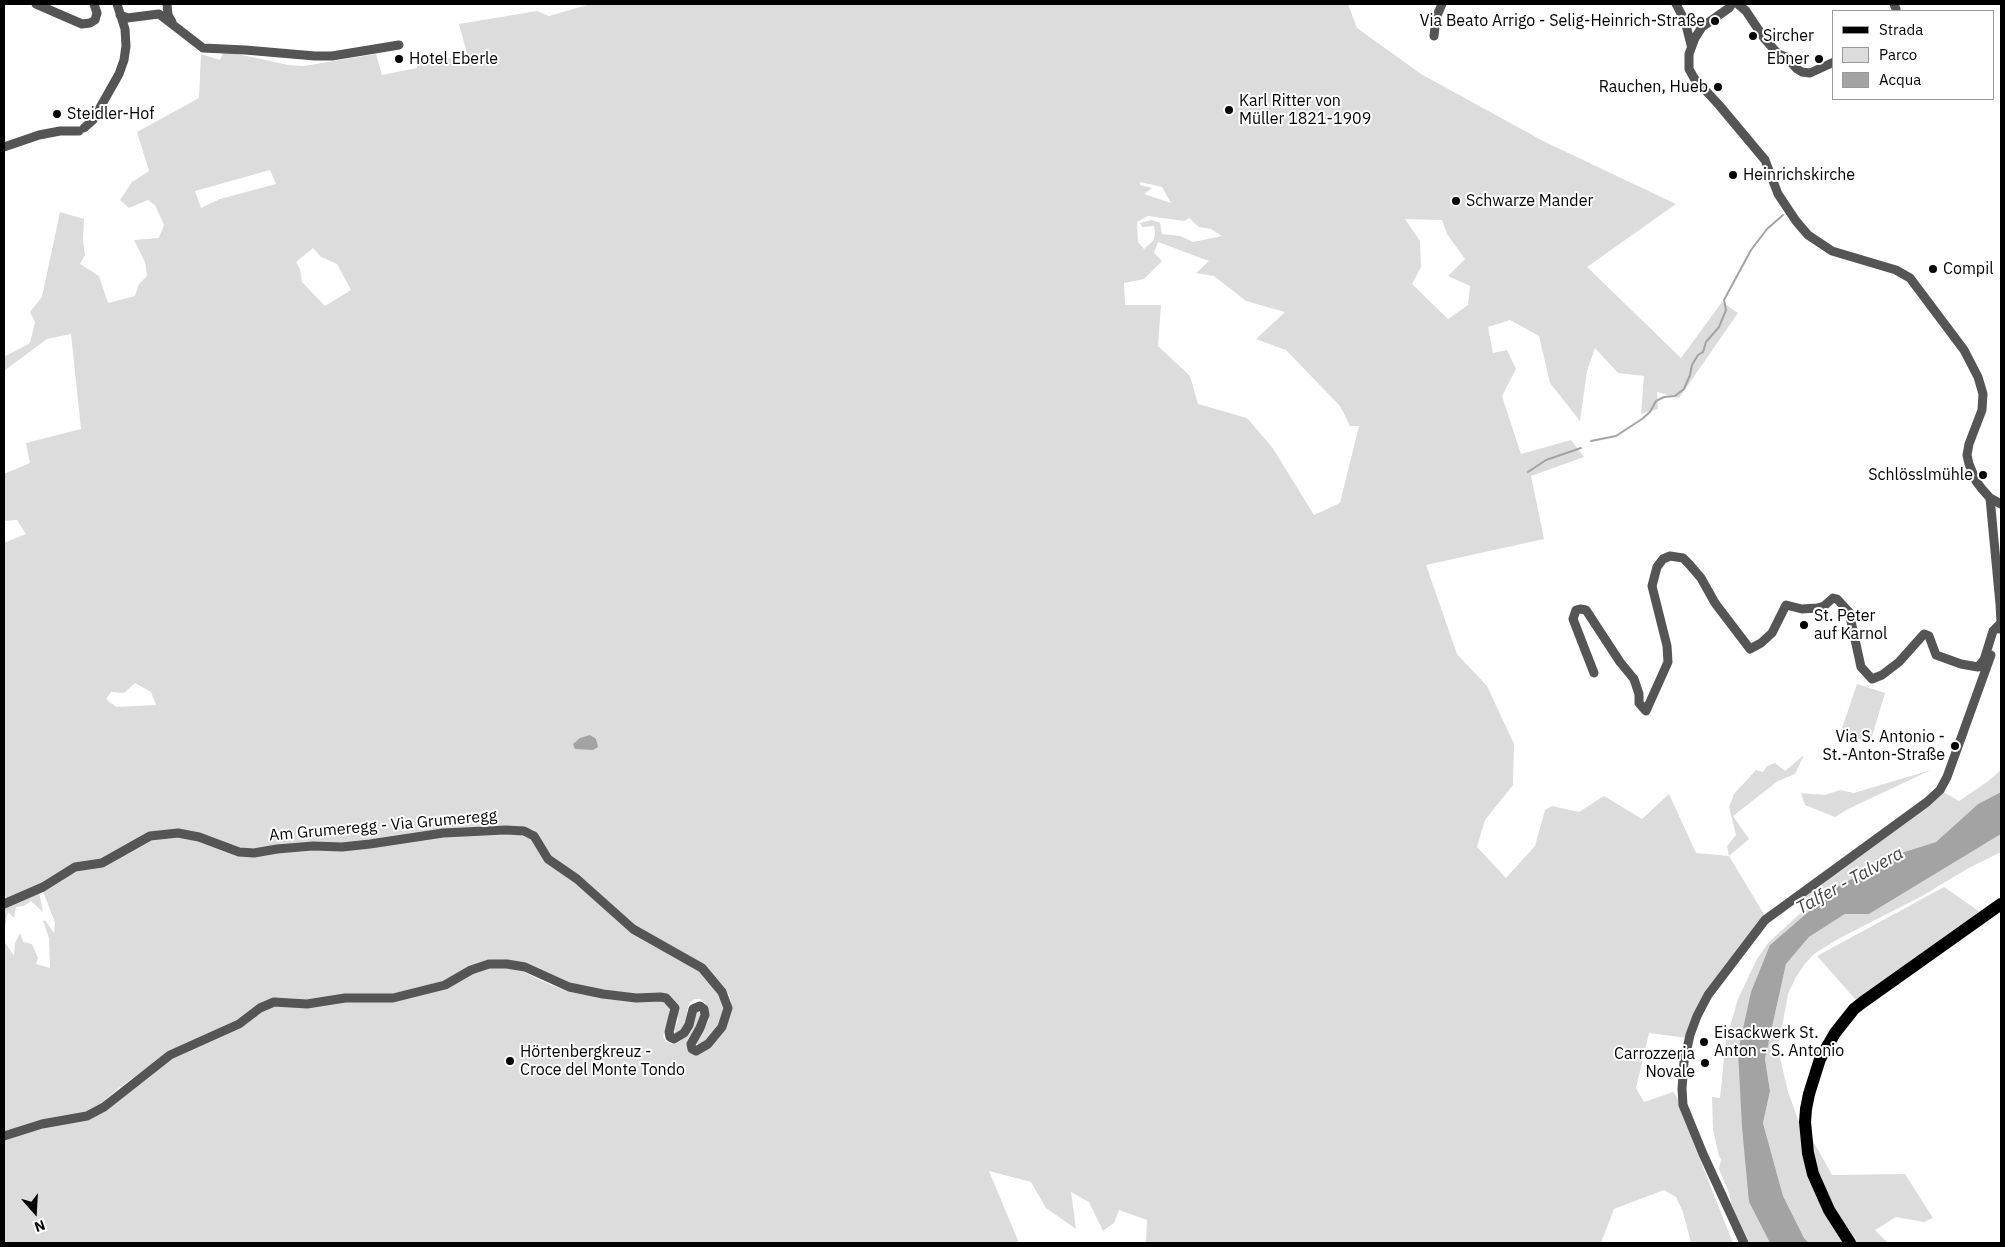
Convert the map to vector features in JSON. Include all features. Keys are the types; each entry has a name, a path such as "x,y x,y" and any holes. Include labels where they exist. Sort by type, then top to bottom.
{"main road":[{"path":"1850,1243 1829,1210 1813,1174 1808,1153 1805,1122 1806,1109 1820,1058 1835,1033 1863,1002 2001,904"}],"street":[{"path":"36,4 82,24 90,23 94,20 97,13 94,4"},
{"path":"4,148 39,135 82,129 93,120 119,74 124,60 126,46 125,29 118,4"},
{"path":"167,4 168,15 173,25"},
{"path":"1434,36 1436,18 1442,4"},
{"path":"1676,4 1685,21 1691,46"},
{"path":"1732,4 1702,27 1691,46 1689,69 1694,78 1765,160 1778,194 1808,235 1832,251 1896,270 1910,278 1964,350 1978,377 1983,394 1982,410 1978,425 1969,444 1968,455 1976,480 1990,498 2001,504"},
{"path":"1738,4 1746,11 1764,38 1778,54 1786,57 1802,72 1810,73 1832,63"},
{"path":"120,15 127,18 159,14 203,48 332,56 399,45"},
{"path":"1685,21 1692,26 1702,27"},
{"path":"1744,1243 1703,1154 1683,1105 1684,1062 1690,1035 1708,995 1766,920 1927,802 1937,793 1947,777 2001,623 1990,498"},
{"path":"1594,673 1573,619 1576,610 1586,610 1620,662 1634,679 1640,703 1646,711 1668,662 1667,646 1652,586 1657,567 1663,559 1670,556 1684,558 1701,578 1715,603 1750,649 1761,643 1772,633 1786,605 1802,609 1817,608 1824,606 1833,598 1837,599 1849,612 1861,667 1872,679 1882,675 1899,662 1924,634 1929,636 1936,656 1973,668 1978,667 1984,660 1993,631 2001,623"},
{"name":"Am Grumeregg - Via Grumeregg","path":"4,904 43,887 75,867 102,863 150,836 178,833 200,837 239,852 254,853 295,847 342,847 370,844 444,832 524,831 534,836 548,859 577,879 633,929 702,968 722,992 728,1008 722,1027 708,1044 696,1051 692,1049 691,1044 705,1015 704,1009 700,1006 693,1009 689,1026 684,1033 674,1039 670,1037 669,1032 675,1008 666,998 636,998 569,987 525,967 508,964 489,964 444,985 393,998 345,998 307,1004 274,1002 260,1008 239,1024 170,1055 104,1107 87,1116 42,1124 4,1136"}],"green space":[{"path":"591,4 1348,4 1357,28 1421,74 1545,142 1676,204 1587,267 1681,358 1722,302 1738,313 1679,398 1657,392 1658,409 1641,414 1644,376 1618,373 1595,348 1587,371 1580,421 1550,383 1539,336 1510,320 1488,327 1493,353 1507,350 1516,369 1502,396 1521,454 1571,440 1584,457 1531,476 1544,539 1426,565 1457,654 1487,686 1514,744 1513,785 1485,820 1477,847 1506,878 1535,846 1545,810 1552,806 1579,812 1604,796 1642,819 1669,794 1696,853 1729,856 1765,916 1707,995 1688,1038 1649,1033 1636,1088 1644,1102 1673,1092 1677,1097 1733,1243 1691,1243 1683,1212 1676,1197 1664,1190 1614,1209 1601,1243 1146,1243 1147,1220 1119,1210 1114,1223 1103,1231 1089,1202 1071,1192 1076,1229 1046,1208 1031,1182 989,1171 1019,1243 4,1243 4,1139 43,1127 88,1118 171,1057 263,1010 276,1006 348,1000 394,1000 490,967 507,967 523,971 569,992 623,1001 655,1000 664,1002 670,1007 663,1036 666,1042 672,1044 679,1042 685,1036 697,1011 700,1014 700,1020 687,1047 688,1052 694,1054 703,1051 731,1004 730,996 715,980 634,927 550,857 534,830 526,828 368,843 250,850 240,849 200,834 150,833 115,854 4,901 4,543 26,534 17,520 4,521 4,474 30,463 26,443 81,429 71,334 47,339 4,371 4,357 30,343 35,322 30,312 42,297 60,212 84,219 83,241 85,255 80,264 99,276 108,303 135,296 139,284 147,276 145,262 134,240 159,238 164,225 155,205 148,200 129,208 120,200 132,182 149,171 137,132 199,98 201,54 220,60 224,51 288,65 304,66 376,54 382,75 417,68 417,62 428,59 431,64 467,53 459,24 537,11 549,16","holes":["270,170 276,184 220,199 201,208 195,191","1140,182 1162,187 1171,203 1144,194 1152,188 1140,185","1148,216 1184,221 1189,218 1199,227 1211,229 1222,236 1193,242 1180,236 1162,234 1160,223 1152,220 1140,223 1142,227 1154,226 1154,240 1144,249 1138,242 1137,222","1405,219 1442,220 1447,234 1465,259 1448,276 1470,286 1468,305 1448,319 1412,284 1421,267 1420,241","1158,242 1209,261 1196,273 1214,276 1246,301 1285,312 1256,339 1286,350 1340,406 1350,426 1359,426 1340,503 1314,515 1272,447 1247,418 1198,404 1190,376 1158,346 1161,305 1125,305 1124,283 1144,279 1162,261 1154,253","313,248 321,257 337,264 351,290 325,306 302,282 300,269 296,262","135,683 151,692 156,705 116,707 106,699 111,692 124,693"]},
{"path":"1857,684 1885,693 1870,743 1840,734"},
{"path":"1804,755 1795,774 1778,781 1733,816 1749,839 1729,856 1727,846 1736,835 1729,807 1734,794 1756,770 1763,772 1767,766 1775,763 1785,771"},
{"path":"1931,770 1835,817 1805,805 1801,793 1825,795 1840,790 1854,793"},
{"path":"2001,770 2001,792 1978,804 1936,842 1895,855 1837,887 1770,945 1749,1202 1770,1243 1749,1243 1731,1203 1719,1169 1721,1159 1713,1130 1712,1097 1720,1098 1726,1040 1738,999 1757,959 1768,943 1806,908 1804,891 1940,790 1959,801"},
{"path":"2001,834 2001,852 1967,869 1922,896 1838,939 1814,954 1795,979 1788,994 1778,1049 1788,1092 1799,1122 1803,1153 1811,1137 1832,1175 1905,1174 1933,1218 1924,1222 1896,1217 1875,1230 1888,1243 1809,1243 1804,1238 1783,1196 1763,1123 1770,1091 1765,1059 1786,964 1809,937 1845,914 1869,914"},
{"path":"520,835 532,839 573,880 630,932 703,973 722,995 725,1006 721,1024 708,1041 700,1045 697,1044 697,1040 709,1020 705,1003 700,999 694,999 689,1004 687,1011 688,1019 682,1031 675,1033 674,1029 678,1021 677,1005 635,995 571,984 508,960 443,982 394,994 307,1001 289,999 169,1052 120,1087 101,1104 84,1113 4,1132 4,941 14,956 15,943 20,933 23,942 32,944 38,958 36,964 50,968 49,938 43,921 45,920 54,933 55,923 43,891 77,870 151,839 178,836 198,840 237,855 342,851 443,836"},
{"path":"1944,887 1983,914 1857,1001 1817,956"},
{"path":"39,892 43,912 31,901 24,906 16,907 14,918 8,912 5,926 4,907"}],"water":[{"path":"590,735 596,739 598,747 593,750 575,749 573,744 580,738"},
{"name":"Talfer - Talvera","path":"2001,792 2001,834 1869,914 1845,914 1809,937 1786,964 1765,1059 1770,1091 1763,1123 1783,1196 1804,1238 1809,1243 1770,1243 1749,1202 1738,1052 1751,992 1770,945 1837,887 1895,855 1936,842 1978,804"}],"waterway":[{"path":"1591,441 1616,436 1642,419 1650,412 1656,401 1664,397 1675,396 1684,389 1692,365 1698,355 1703,352 1706,342 1719,327 1726,310 1724,300 1751,250 1767,229 1783,215"},
{"path":"1528,472 1546,460 1581,448"}],"place":[{"name":"Via Beato Arrigo - Selig-Heinrich-Straße","path":"1715,21"},
{"name":"Sircher","path":"1753,36"},
{"name":"Hotel Eberle","path":"399,59"},
{"name":"Ebner","path":"1819,59"},
{"name":"Rauchen, Hueb","path":"1718,87"},
{"name":"Karl Ritter von Müller 1821-1909","path":"1229,110"},
{"name":"Steidler-Hof","path":"57,114"},
{"name":"Heinrichskirche","path":"1733,175"},
{"name":"Schwarze Mander","path":"1456,201"},
{"name":"Compil","path":"1933,269"},
{"name":"Schlösslmühle","path":"1983,475"},
{"name":"St. Peter auf Karnol","path":"1804,625"},
{"name":"Via S. Antonio - St.-Anton-Straße","path":"1955,746"},
{"name":"Eisackwerk St. Anton - S. Antonio","path":"1704,1042"},
{"name":"Hörtenbergkreuz - Croce del Monte Tondo","path":"510,1061"},
{"name":"Carrozzeria Novale","path":"1705,1063"}]}
